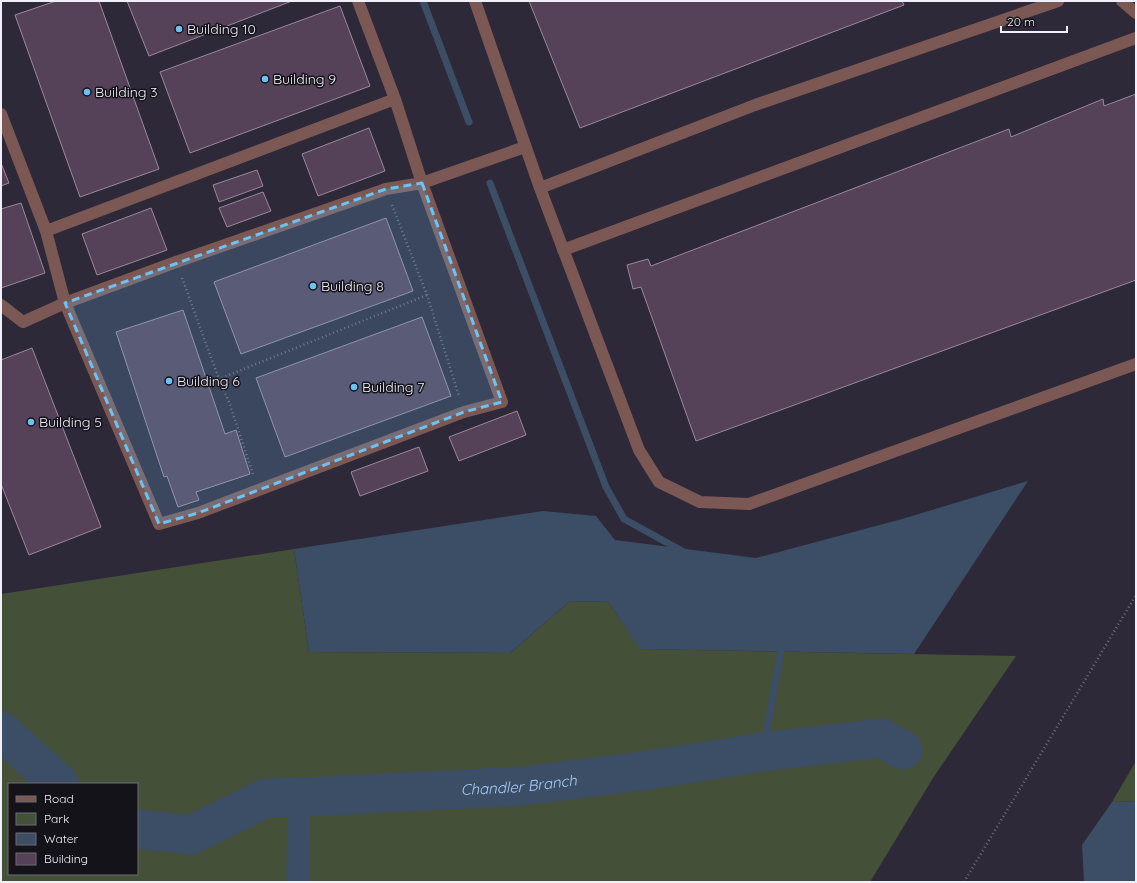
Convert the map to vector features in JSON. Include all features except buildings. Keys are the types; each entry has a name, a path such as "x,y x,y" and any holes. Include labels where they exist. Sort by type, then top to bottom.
{"street":[{"path":"1,114 46,231 65,303 159,524 198,513 464,412 502,402 422,183 395,99 358,1"},
{"path":"475,1 525,147 639,450 659,482 700,502 749,504 1136,364"},
{"path":"540,188 755,105 1058,1"},
{"path":"1122,1 1136,13"},
{"path":"563,250 1136,38"},
{"path":"46,231 395,99"},
{"path":"1,305 23,322 65,303 176,262 386,189 422,183 525,147"}],"path":[{"path":"386,189 427,295 464,412"},
{"path":"176,262 219,379 229,402 258,491"},
{"path":"219,379 427,295"},
{"path":"964,882 1136,595"}],"highlighted area":[{"path":"422,183 502,402 464,412 198,513 159,524 65,303 386,189"}],"green space":[{"path":"294,549 309,652 510,653 570,601 608,602 641,649 1016,656 933,778 870,882 1,882 1,594"},
{"path":"1136,761 1136,801 1112,802"}],"water":[{"path":"1028,481 914,654 640,649 608,602 570,601 510,653 309,652 294,549 543,511 596,516 615,540 756,558 902,519"},
{"path":"1136,801 1136,882 1084,882 1082,845 1112,802"}],"waterway":[{"path":"423,1 469,122"},
{"path":"490,183 606,487 624,519 684,552"},
{"path":"763,752 782,644 784,643"},
{"name":"Chandler Branch","path":"1,731 58,783"},
{"name":"Chandler Branch","path":"138,829 191,835 266,798 522,786 643,771 763,752 881,738 903,750"},
{"path":"298,882 299,797"}],"place":[{"name":"Building 10","path":"179,29"},
{"name":"Building 9","path":"265,79"},
{"name":"Building 3","path":"87,92"},
{"name":"Building 8","path":"313,286"},
{"name":"Building 6","path":"169,381"},
{"name":"Building 7","path":"354,387"},
{"name":"Building 5","path":"31,422"}]}
